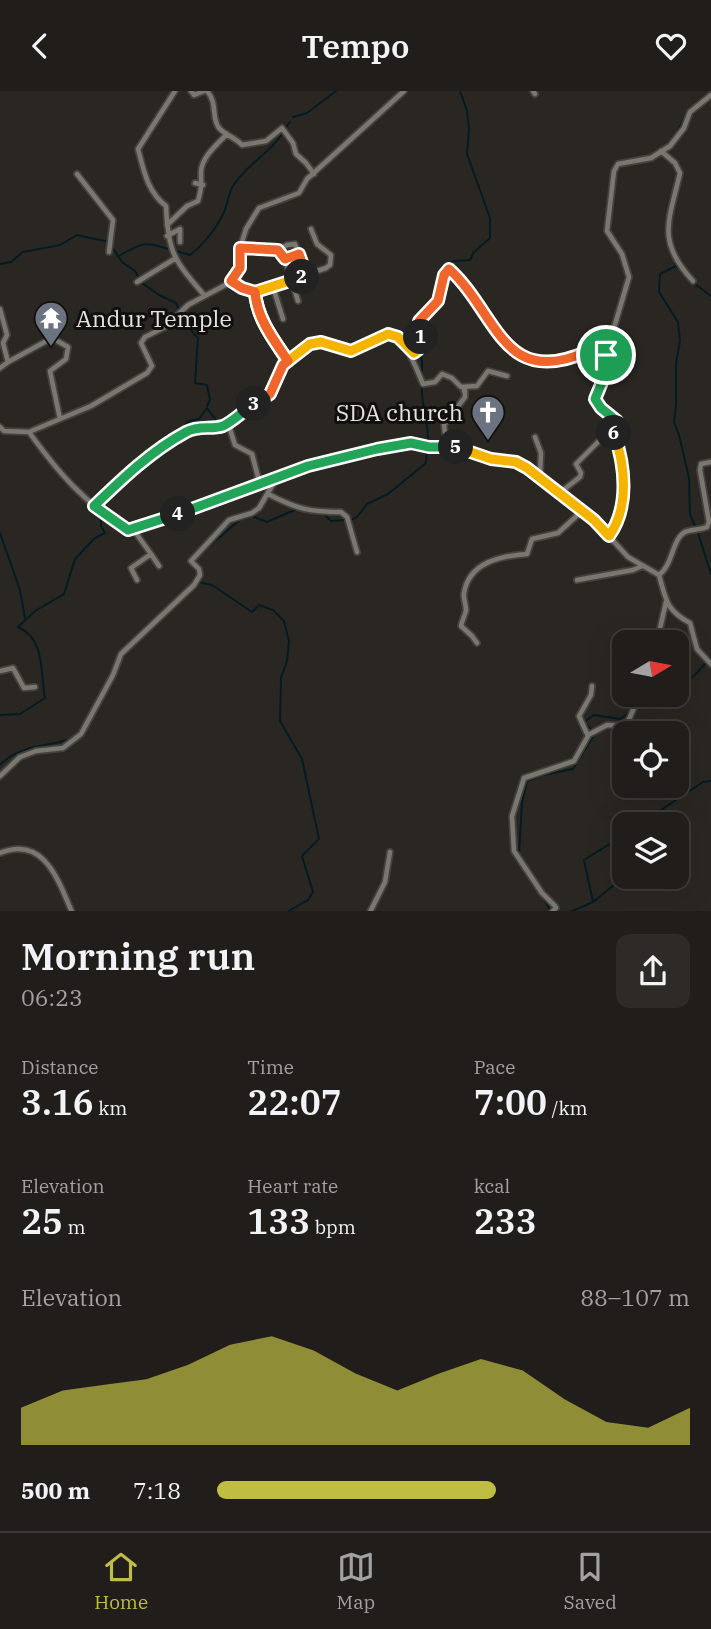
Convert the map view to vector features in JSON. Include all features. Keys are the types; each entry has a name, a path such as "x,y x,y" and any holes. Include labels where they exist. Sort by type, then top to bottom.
{"street":[{"path":"175,91 138,149 146,182 157,199 166,206 170,250 204,295"},
{"path":"191,91 194,95 205,91 213,98 216,124 242,145 266,141 282,128 293,143 296,153 314,174"},
{"path":"0,426 4,431 29,432 91,406 147,373 152,366 141,342 145,337 165,327 181,311 204,295 231,281 240,268 240,248 246,229 259,208 299,193 307,180 404,91"},
{"path":"558,494 580,477 576,464 617,421 601,408 595,399 605,375 606,355 629,277 622,254 607,229 614,171 618,164 645,160 674,141 690,112 711,96"},
{"path":"166,225 187,205 198,201 203,185 200,169 210,152 227,134"},
{"path":"661,151 675,163 680,173 670,214 669,235 676,262 693,281"},
{"path":"77,174 113,220 110,247"},
{"path":"195,183 203,185"},
{"path":"167,236 180,229 180,242"},
{"path":"231,281 255,292 326,268 332,261 331,255 317,244 311,229"},
{"path":"240,248 278,250 295,244 306,274"},
{"path":"278,250 285,259 298,301"},
{"path":"285,259 299,254"},
{"path":"137,282 176,258"},
{"path":"94,506 138,464 187,431 205,426 219,427 228,423 270,394 283,365 310,344 321,342 351,351 388,334 398,337 414,353 418,350 421,338 419,321 438,301 444,275 449,269 519,356 541,362 559,361 586,352 593,362 606,355"},
{"path":"273,287 283,319"},
{"path":"255,292 267,331 288,361"},
{"path":"0,309 7,335 3,343 8,362"},
{"path":"0,368 52,338 68,347 66,359 50,371 60,419"},
{"path":"403,343 423,384 435,383 442,374 452,377 465,389 477,386 488,371 507,376"},
{"path":"447,447 444,425 465,397 465,389"},
{"path":"228,423 235,445 253,454 258,485"},
{"path":"609,536 614,529 624,494 624,477 613,427"},
{"path":"29,432 59,474 94,506 128,530 308,466 411,443 463,448 491,459 516,462 540,476 558,494 582,511 624,552 659,575 674,614 690,623 697,649 711,664"},
{"path":"535,437 540,445 540,476"},
{"path":"659,575 664,571 678,538 685,532 707,527 708,515 700,470 701,464 711,462"},
{"path":"0,776 20,757 39,750 63,748 81,734 113,675 121,654 194,585 200,573 191,561 229,520 256,510 276,479"},
{"path":"268,494 294,507 315,512 341,512 346,517 357,552"},
{"path":"477,643 461,626 466,610 463,597 475,572 494,558 527,554 532,539 558,533 582,511"},
{"path":"133,529 159,566"},
{"path":"137,580 131,568 151,555"},
{"path":"577,580 642,566"},
{"path":"660,630 667,601"},
{"path":"0,671 13,668 24,688 35,687"},
{"path":"587,736 579,716 592,695 592,686"},
{"path":"553,911 555,906 542,893 514,851 514,803 523,780 574,761 587,736 607,725 626,726 636,707"},
{"path":"0,853 19,849 31,850 41,855 72,911"},
{"path":"370,911 385,882 390,852"}],"waterway":[{"path":"293,117 307,113 336,91"},
{"path":"435,301 445,265 454,261 470,260 474,252 490,238 490,218 467,154 469,129 467,111 460,91"},
{"path":"675,137 687,112 699,102"},
{"path":"286,127 290,122"},
{"path":"176,251 190,255 205,241 221,218 231,189 238,179 283,133"},
{"path":"667,235 666,220 673,193"},
{"path":"0,264 11,262 23,252 60,245 77,235 109,242"},
{"path":"119,256 144,244 171,250"},
{"path":"112,247 122,262 135,271 141,282 176,303 185,323 198,338 195,383 207,385 210,400 207,406"},
{"path":"672,254 676,266 688,278"},
{"path":"676,266 660,274 659,292 678,322 680,341 676,363 674,422 689,478 690,514 695,526"},
{"path":"692,282 711,296"},
{"path":"366,342 393,329 414,335 418,318 427,310"},
{"path":"414,336 417,343"},
{"path":"420,353 422,374"},
{"path":"267,394 273,372 282,363"},
{"path":"422,388 428,443"},
{"path":"233,418 250,404"},
{"path":"176,436 189,421 199,419 207,408 219,424 222,424"},
{"path":"105,499 172,443"},
{"path":"351,520 357,517 367,504 388,494 426,463 427,450"},
{"path":"202,552 241,519 252,516 267,522 297,509"},
{"path":"323,513 331,521 345,520"},
{"path":"0,715 20,714 45,698 38,648 27,633 18,627 35,611 64,594 75,559 95,538 105,533 101,526 101,514"},
{"path":"0,533 20,590 25,618"},
{"path":"698,533 711,574"},
{"path":"198,582 212,585 252,612 259,605 273,610 284,621 289,641 287,661 281,678 280,721 302,759 319,839 302,856 313,892 308,900 289,911"},
{"path":"126,646 152,622"},
{"path":"690,678 705,664"},
{"path":"592,730 584,722 594,715 620,719 629,713"},
{"path":"519,854 522,803 527,781 573,769 594,735"},
{"path":"0,765 7,758 24,750 70,739"},
{"path":"658,812 703,782 711,781"},
{"path":"593,902 584,860 612,844"},
{"path":"572,911 593,902 612,887"},
{"path":"543,898 551,911"}],"place":[{"name":"Andur Temple","path":"51,348"},
{"name":"SDA church","path":"488,442"}],"route":[{"path":"606,355 593,362 586,352 559,361 541,362 522,358 504,341 475,300 448,269 444,275 440,298 419,321 421,338 416,352 398,337 388,334 351,351 321,342 310,344 288,361 267,331 255,292 306,274 299,254 285,259 278,250 240,248 240,268 231,281 255,292 256,302 267,331 288,361 283,365 270,394 219,427 205,426 187,431 138,464 94,506 128,530 218,501 308,466 411,443 429,447 463,448 491,459 516,462 543,478 558,494 594,520 609,536 622,507 624,477 613,427 617,421 601,408 595,399 605,375 606,355"}]}
